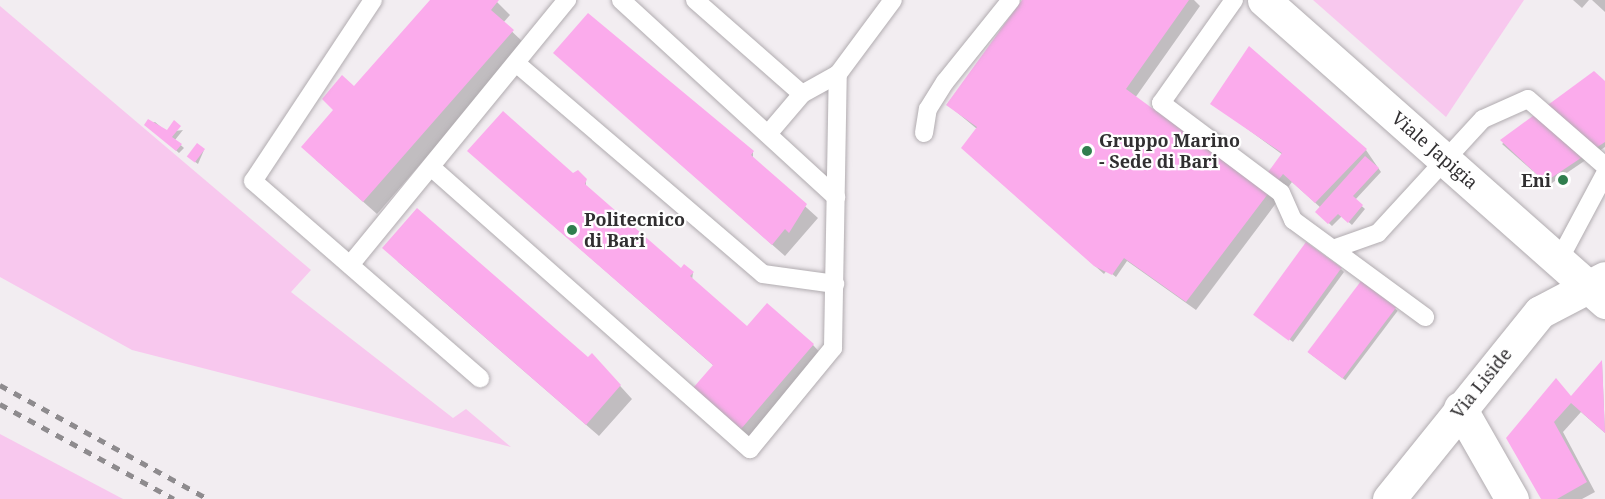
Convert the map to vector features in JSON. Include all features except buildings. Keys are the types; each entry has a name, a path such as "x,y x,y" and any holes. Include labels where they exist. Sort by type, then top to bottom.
{"main road":[{"name":"Viale Japigia","path":"1264,0 1558,260 1600,290"},
{"name":"Via Liside","path":"1389,499 1460,408 1540,312 1600,290"},
{"path":"1460,408 1512,499"}],"lane":[{"path":"373,0 253,181 480,378"},
{"path":"350,265 567,0"},
{"path":"621,0 836,197"},
{"path":"695,0 802,94"},
{"path":"768,134 802,94 838,74 893,0"},
{"path":"924,133 928,109 945,82 1011,0"},
{"path":"1234,0 1161,103 1281,193 1293,220 1425,317"},
{"path":"516,63 763,274 835,284"},
{"path":"430,167 750,449 833,348 838,74"},
{"path":"1333,249 1378,233 1443,157 1483,118 1528,99 1605,166"},
{"path":"1558,260 1605,174"}],"shaded area":[{"path":"1313,0 1524,0 1446,117"},
{"path":"0,6 311,270 291,292 453,418 466,409 511,447 132,350 0,277"},
{"path":"0,434 123,499 0,499"}],"railway":[{"path":"0,385 208,499"},
{"path":"0,404 174,499"}],"place":[{"name":"Gruppo Marino - Sede di Bari","path":"1087,151"},
{"name":"Eni","path":"1563,180"},
{"name":"Politecnico di Bari","path":"572,230"}]}
